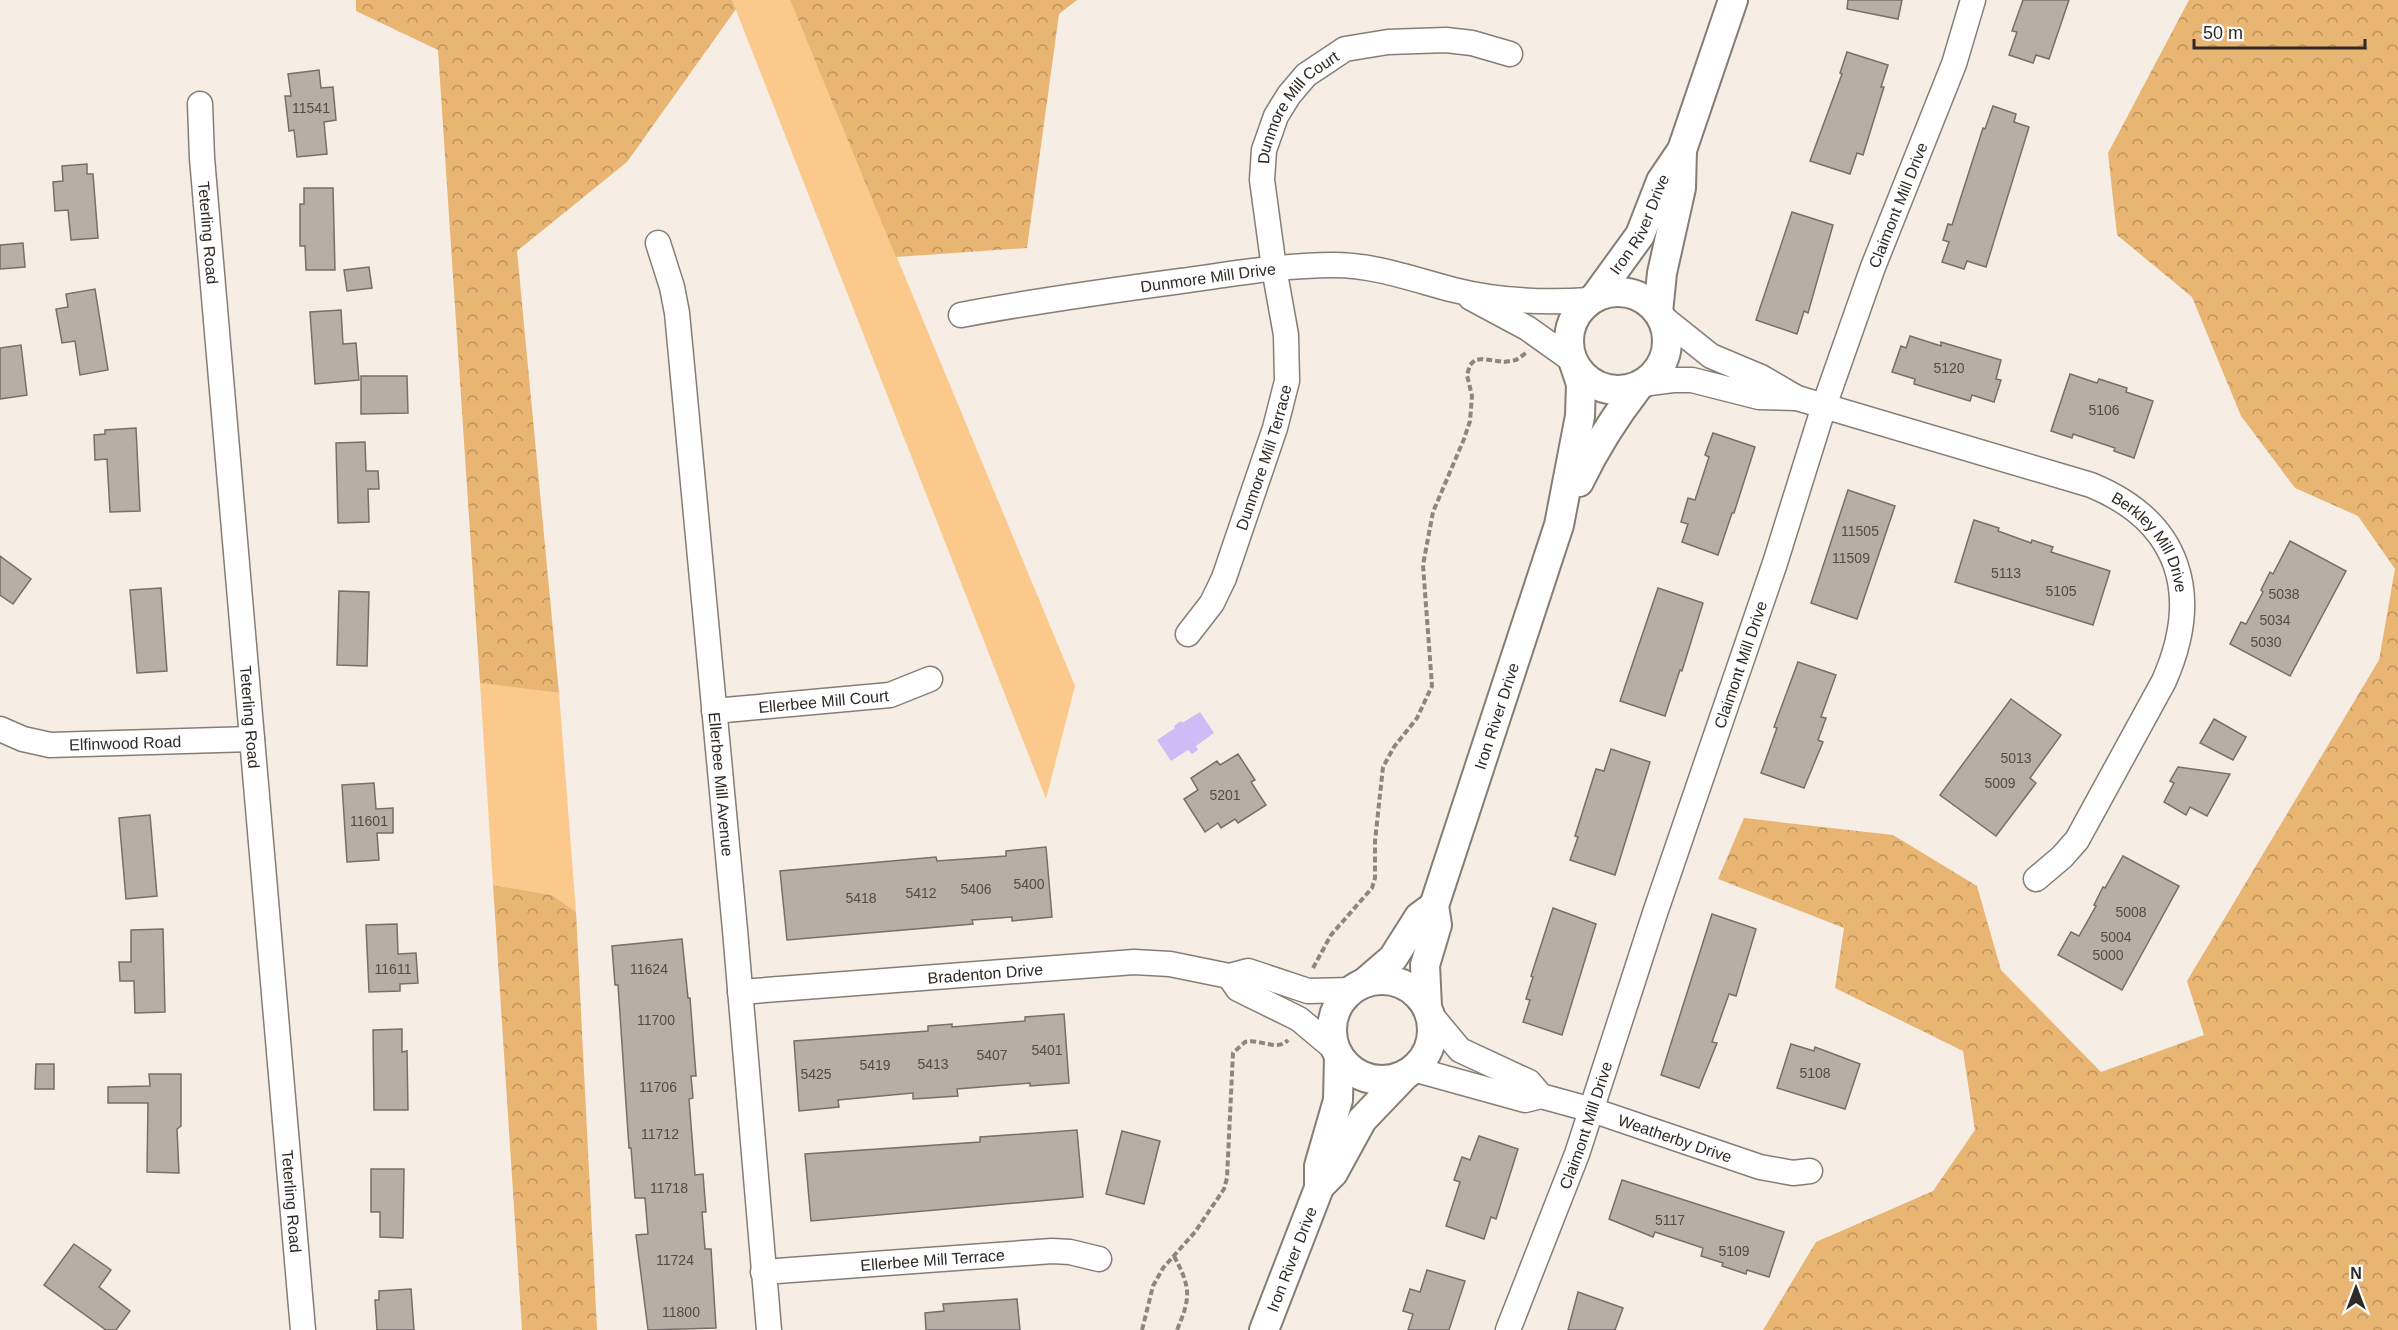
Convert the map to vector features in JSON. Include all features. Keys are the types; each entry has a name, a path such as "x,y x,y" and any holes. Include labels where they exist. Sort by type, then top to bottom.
{"street":[{"name":"Iron River Drive","path":"1592,299 1640,235 1661,181 1682,150 1733,0"},
{"name":"Claimont Mill Drive","path":"1508,1330 1548,1231 1592,1110 1655,913 1775,563 1824,406 1873,267 1954,64 1973,0"},
{"name":"Dunmore Mill Court","path":"1274,268 1262,180 1264,150 1276,116 1289,94 1306,75 1345,49 1388,42 1458,40 1510,54"},
{"name":"Teterling Road","path":"200,104 202,158 303,1330"},
{"name":"Iron River Drive","path":"1659,314 1666,253 1681,188 1682,150"},
{"name":"Ellerbee Mill Avenue","path":"658,243 672,287 677,313 769,1330"},
{"name":"Dunmore Mill Drive","path":"961,315 1030,302 1274,268 1336,265 1398,274 1456,290 1546,303 1592,299"},
{"name":"Dunmore Mill Terrace","path":"1188,634 1218,591 1283,402 1288,365 1286,335 1274,268"},
{"name":"Dunmore Mill Drive","path":"1456,290 1527,328 1573,363"},
{"path":"1608,293 1629,294 1648,302 1659,314 1666,329 1668,344 1665,358 1658,371 1640,386 1621,391 1608,390 1594,385 1583,377 1573,363 1568,347 1569,334 1580,310 1592,299 1608,293"},
{"name":"Berkley Mill Drive","path":"1659,314 1711,356 1761,377 1797,398 2080,482 2116,496 2138,511 2156,528 2171,552 2181,583 2183,610 2181,634 2174,658 2164,681 2077,840 2062,857 2036,879"},
{"name":"Iron River Drive","path":"1559,525 1580,416 1581,384 1573,363"},
{"name":"Berkley Mill Drive","path":"1640,386 1673,380 1692,380 1759,397 1797,398"},
{"name":"Iron River Drive","path":"1429,1011 1425,965 1437,925 1434,906 1559,525 1593,452 1616,415 1640,386"},
{"name":"Ellerbee Mill Court","path":"714,711 890,695 930,679"},
{"name":"Elfinwood Road","path":"0,729 23,739 60,745 252,739"},
{"name":"Iron River Drive","path":"1358,987 1394,958 1419,917 1434,906"},
{"name":"Bradenton Drive","path":"740,992 1134,962 1201,968 1229,976 1248,971 1308,991 1358,987"},
{"name":"Bradenton Drive","path":"1229,976 1238,989 1299,1018 1338,1053"},
{"path":"1388,980 1400,983 1411,988 1429,1011 1432,1027 1428,1050 1409,1072 1392,1079 1362,1076 1349,1068 1338,1053 1332,1023 1335,1011 1358,987 1388,980"},
{"name":"Weatherby Drive","path":"1429,1011 1460,1050 1529,1082 1541,1096"},
{"name":"Iron River Drive","path":"1264,1330 1318,1188 1319,1166 1338,1100 1338,1053"},
{"name":"Iron River Drive","path":"1318,1188 1333,1173 1362,1120 1409,1072"},
{"name":"Weatherby Drive","path":"1409,1072 1525,1100 1541,1096 1592,1110 1769,1169 1793,1173 1810,1171"},
{"name":"Ellerbee Mill Terrace","path":"764,1272 1052,1251 1070,1252 1099,1259"}],"path":[{"path":"1312,975 1318,956 1331,935 1372,888 1375,878 1375,841 1383,767 1394,747 1424,707 1432,686 1424,564 1433,512 1470,420 1472,396 1467,375 1470,365 1475,360 1483,359 1504,362 1516,360 1530,348"},
{"path":"1142,1330 1153,1286 1163,1268 1195,1232 1224,1189 1227,1178 1233,1053 1245,1042 1260,1041 1274,1046 1285,1044 1292,1035"},
{"path":"1174,1256 1186,1278 1189,1291 1187,1307 1177,1330"}],"shaded area":[{"path":"732,0 790,0 1075,686 1046,799"},
{"path":"480,683 559,693 576,912 552,895 493,885"},
{"path":"1200,712 1214,733 1196,746 1198,750 1192,754 1188,750 1171,761 1157,740 1181,721 1182,723"}],"green space":[{"path":"356,0 732,0 736,9 627,162 517,251 559,693 480,683 438,50 356,11"},
{"path":"790,0 1077,0 1059,14 1027,248 896,257"},
{"path":"2189,0 2398,0 2398,1330 1763,1330 1816,1242 1933,1191 1975,1130 1963,1051 1835,988 1844,928 1718,879 1744,818 1893,835 1977,886 2001,970 2101,1072 2204,1035 2187,981 2379,660 2395,569 2358,516 2295,488 2241,416 2192,297 2117,235 2108,153"},
{"path":"493,885 552,895 576,912 597,1330 522,1330"}],"building":[{"path":"1848,0 1902,0 1898,19 1847,9"},
{"path":"2023,0 2069,0 2049,59 2036,55 2033,63 2009,55 2017,32 2012,31"},
{"path":"1847,52 1888,65 1881,87 1884,87 1863,155 1857,153 1850,174 1810,161 1842,74 1840,73"},
{"path":"319,70 321,88 333,87 336,120 324,122 327,154 297,157 294,130 289,131 285,96 291,96 288,74"},
{"path":"1993,106 2016,114 2014,122 2029,127 1986,267 1967,261 1964,269 1942,262 1949,242 1943,240 1948,224 1952,225 1983,128 1985,129"},
{"path":"87,164 87,174 93,174 98,238 71,240 68,210 55,211 53,182 63,181 62,166"},
{"path":"304,188 333,188 335,270 306,270 305,246 300,246 300,204 304,204"},
{"path":"1792,212 1833,225 1808,313 1804,311 1797,334 1756,320"},
{"path":"23,243 25,267 0,269 0,245"},
{"path":"369,267 372,288 347,291 344,270"},
{"path":"95,289 108,370 80,375 75,341 62,343 56,309 68,307 66,294"},
{"path":"341,310 343,344 356,343 359,380 315,384 310,312"},
{"path":"1910,336 1941,346 1941,342 2001,360 1996,379 2001,380 1994,402 1972,395 1970,401 1914,384 1915,379 1892,372 1901,346 1906,348"},
{"path":"21,345 27,395 0,399 0,348"},
{"path":"2070,374 2097,383 2099,379 2127,388 2126,392 2153,401 2134,458 2114,451 2115,448 2073,434 2072,438 2051,431"},
{"path":"361,376 407,376 408,413 361,414"},
{"path":"136,428 140,511 110,512 107,459 95,460 94,435 105,434 105,430"},
{"path":"1713,433 1755,447 1718,555 1682,542 1688,524 1681,522 1688,498 1695,500 1709,457 1705,455"},
{"path":"365,442 366,471 378,471 379,489 368,489 369,522 338,523 336,443"},
{"path":"1848,490 1895,506 1857,619 1811,603"},
{"path":"1974,520 1999,528 1998,531 2031,543 2032,540 2053,547 2051,552 2110,571 2093,625 1955,582"},
{"path":"2290,541 2346,571 2290,676 2230,644 2241,622 2246,624 2263,592 2261,590 2270,572 2273,574"},
{"path":"0,556 31,579 13,604 0,595"},
{"path":"161,588 167,671 137,673 130,590"},
{"path":"1658,588 1703,603 1665,716 1620,701"},
{"path":"339,591 369,592 367,666 337,665"},
{"path":"1798,662 1836,675 1821,717 1826,718 1818,740 1823,742 1804,788 1761,773 1777,728 1774,727"},
{"path":"2011,699 2061,735 2030,778 2036,783 1996,836 1940,795"},
{"path":"2214,719 2246,737 2233,760 2200,743"},
{"path":"1611,749 1650,762 1615,875 1570,860 1596,769 1604,771"},
{"path":"1238,754 1255,780 1251,782 1266,805 1238,823 1235,819 1221,828 1218,823 1205,832 1184,799 1198,790 1191,778 1217,761 1220,765"},
{"path":"2178,767 2230,774 2207,816 2190,807 2186,815 2164,802 2174,783 2170,781"},
{"path":"374,783 376,809 393,808 393,833 377,833 379,860 347,862 342,785"},
{"path":"150,815 157,896 126,899 119,818"},
{"path":"1046,847 1052,917 1012,921 1012,917 972,920 973,924 787,940 780,871 936,857 937,861 1006,856 1006,851"},
{"path":"2123,856 2179,886 2122,990 2058,955 2071,932 2079,936 2096,906 2094,905 2103,887 2105,888"},
{"path":"1553,908 1596,924 1562,1035 1523,1022 1530,1000 1526,999 1533,977 1531,976"},
{"path":"1712,914 1756,929 1736,996 1729,994 1712,1042 1717,1043 1699,1088 1661,1075"},
{"path":"397,924 398,954 416,953 418,983 400,984 400,991 369,992 366,925"},
{"path":"163,929 165,1012 135,1013 134,981 120,981 119,962 131,962 131,930"},
{"path":"682,939 688,998 690,998 696,1076 691,1076 693,1098 689,1099 695,1175 703,1174 706,1212 702,1212 705,1249 711,1249 716,1328 648,1330 636,1235 648,1234 645,1198 635,1198 631,1148 629,1148 618,985 615,985 612,946"},
{"path":"1064,1014 1069,1083 1030,1086 1030,1083 957,1089 958,1096 913,1099 913,1093 838,1100 839,1107 799,1111 794,1041 928,1031 928,1026 952,1024 952,1027 1025,1021 1025,1017"},
{"path":"402,1029 402,1052 407,1051 408,1110 374,1110 373,1030"},
{"path":"1791,1044 1814,1051 1815,1047 1860,1064 1845,1109 1777,1088"},
{"path":"36,1064 54,1064 54,1089 35,1089"},
{"path":"149,1074 181,1074 181,1126 177,1129 179,1173 147,1172 148,1103 108,1103 108,1087 150,1086"},
{"path":"1077,1130 1083,1197 811,1221 805,1154 980,1142 980,1137"},
{"path":"1122,1131 1160,1141 1144,1204 1106,1194"},
{"path":"1479,1136 1518,1149 1496,1219 1491,1217 1484,1239 1446,1226 1460,1182 1454,1180 1462,1157 1470,1160"},
{"path":"371,1169 404,1169 403,1238 380,1237 380,1212 371,1212"},
{"path":"1622,1180 1784,1232 1769,1277 1747,1270 1746,1274 1722,1266 1723,1263 1701,1256 1703,1248 1655,1232 1653,1237 1609,1219"},
{"path":"74,1244 111,1270 99,1287 130,1311 116,1330 106,1330 44,1285"},
{"path":"1427,1270 1465,1281 1449,1330 1408,1330 1413,1314 1403,1311 1410,1289 1420,1292"},
{"path":"411,1289 414,1330 377,1330 375,1300 379,1300 379,1291"},
{"path":"1578,1292 1623,1308 1615,1330 1568,1330"},
{"path":"1017,1299 1020,1330 926,1330 925,1313 944,1311 943,1304"}]}
